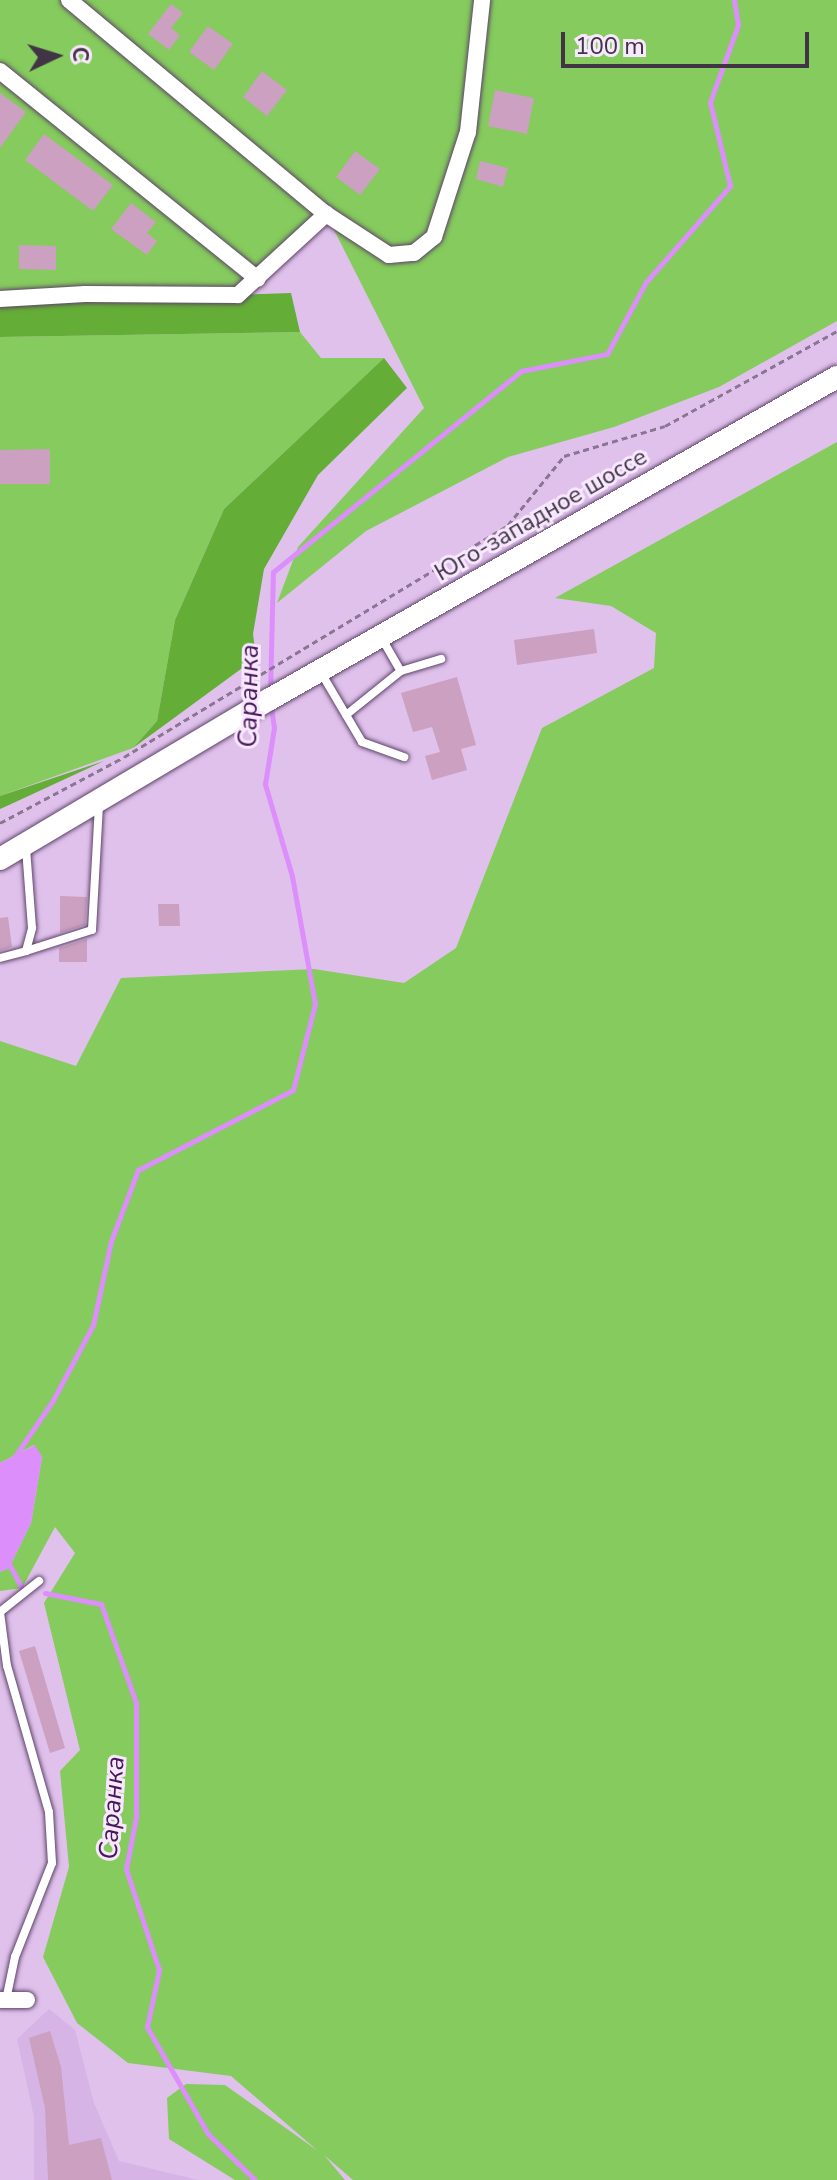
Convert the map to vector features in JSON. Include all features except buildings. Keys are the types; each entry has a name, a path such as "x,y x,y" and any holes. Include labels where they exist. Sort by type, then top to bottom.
{"main road":[{"name":"Юго-западное шоссе","path":"99,802 320,670 837,377"},
{"path":"0,859 99,802"}],"street":[{"path":"69,0 326,214 389,255 414,253 434,237 468,132 482,0"},
{"path":"0,71 258,279"},
{"path":"0,299 85,294 238,295 326,214"},
{"path":"3,2000 27,2000"}],"lane":[{"path":"380,636 401,671"},
{"path":"346,715 401,671 441,659"},
{"path":"320,670 362,742 404,757"},
{"path":"0,958 92,930 99,802"},
{"path":"25,846 32,928 26,951"},
{"path":"3,2000 15,1957 52,1863 49,1812 7,1666 0,1612 39,1581"}],"path":[{"path":"0,823 124,757 508,525 564,456 665,426 837,331"}],"shaded area":[{"path":"35,1445 42,1457 31,1523 9,1568 0,1572 0,1463"},
{"path":"49,2009 75,2030 94,2103 119,2161 198,2180 34,2180 34,2117 17,2039"}],"green space":[{"path":"0,0 837,0 837,321 719,387 614,427 508,457 366,531 277,603 298,547 424,408 326,214 238,295 0,299"},
{"path":"291,293 300,332 0,337 0,303"},
{"path":"300,332 321,358 384,358 224,509 175,620 157,721 133,748 0,796 0,337"},
{"path":"384,358 407,388 318,475 264,569 253,634 256,658 133,748 157,721 175,620 224,509"},
{"path":"837,442 837,2180 353,2180 324,2155 345,2180 235,2180 169,2139 167,2098 186,2084 225,2085 318,2151 231,2076 128,2063 77,2023 43,1957 69,1867 60,1771 80,1750 44,1603 75,1553 55,1527 22,1588 0,1591 0,1572 9,1568 31,1523 42,1457 34,1445 0,1463 0,1041 76,1066 121,978 314,969 404,983 456,948 542,728 654,668 656,633 611,606 555,598"},
{"path":"104,761 9,805 0,809 0,796"}],"waterway":[{"name":"Саранка","path":"270,693 273,572 521,371 607,354 646,282 730,186 710,102 738,25 734,0"},
{"name":"Саранка","path":"11,1462 52,1402 93,1325 111,1241 138,1170 293,1090 315,1004 292,876 265,784 274,728 271,707"},
{"name":"Саранка","path":"8,1562 22,1588"},
{"name":"Саранка","path":"45,1593 101,1604 136,1703 136,1817 126,1869 159,1970 147,2027 208,2134 255,2180"}]}
